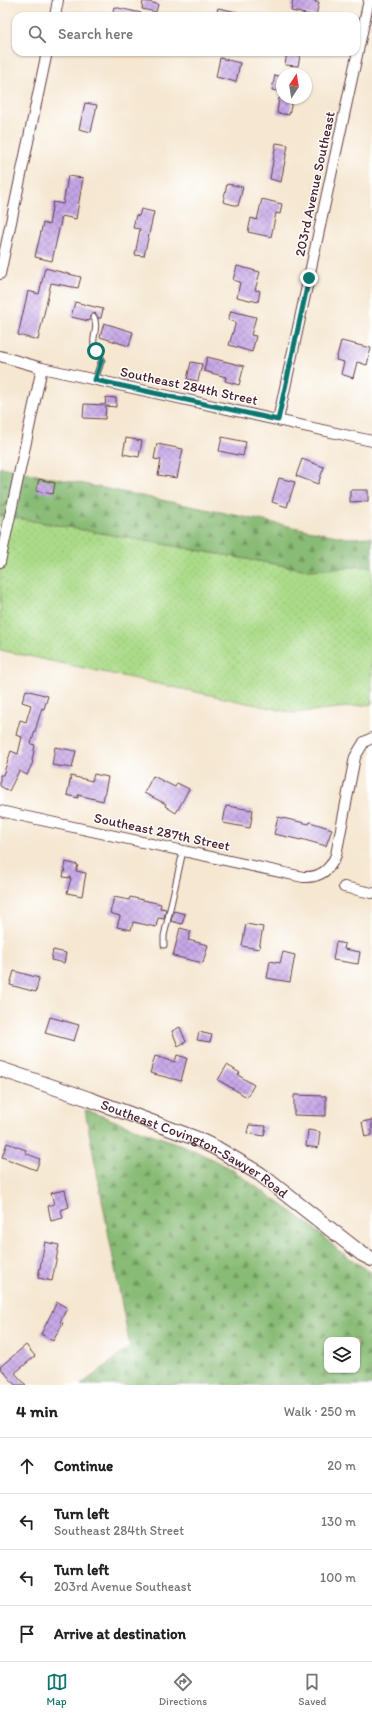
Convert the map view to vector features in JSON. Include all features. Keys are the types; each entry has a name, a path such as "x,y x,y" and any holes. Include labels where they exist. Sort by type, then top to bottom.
{"street":[{"path":"56,12 58,0"},
{"name":"203rd Avenue Southeast","path":"360,42 369,0"},
{"path":"0,274 46,56"},
{"name":"203rd Avenue Southeast","path":"278,420 357,56"},
{"name":"Southeast 284th Street","path":"0,356 42,368 372,441"},
{"path":"0,562 42,368"},
{"name":"Southeast 287th Street","path":"0,811 303,877 319,876 332,864 336,855 355,757 368,740"},
{"path":"344,887 372,893"},
{"name":"Southeast Covington-Sawyer Road","path":"0,1069 195,1138 216,1148 260,1174 362,1254 372,1260"}],"lane":[{"path":"94,316 97,325 94,343 96,351 102,359 95,380"},
{"path":"164,945 164,936 183,850"}],"green space":[{"path":"0,467 347,538 372,537 372,566 308,570 0,515"},
{"path":"0,515 308,570 372,566 372,704 294,713 0,650"},
{"path":"85,1110 187,1147 228,1167 309,1224 339,1251 372,1273 372,1385 81,1385 130,1347"}],"building":[{"path":"293,0 316,0 315,2 319,2 317,12 291,11"},
{"path":"143,1 158,4 156,12 142,9"},
{"path":"114,7 136,12 113,12"},
{"path":"218,8 237,12 217,12"},
{"path":"286,56 300,56 298,66 285,65"},
{"path":"220,58 240,63 236,82 216,77"},
{"path":"275,75 276,91 272,90"},
{"path":"85,103 97,105 91,132 79,129"},
{"path":"278,104 292,104 289,115 277,113"},
{"path":"276,143 288,145 281,182 270,179"},
{"path":"68,176 83,178 76,219 62,216 52,261 35,257 43,223 49,225 53,202 63,204"},
{"path":"227,184 243,187 238,206 223,202"},
{"path":"262,199 282,204 280,214 276,213 271,237 248,232 251,218 257,220"},
{"path":"141,209 154,212 144,256 135,255 140,229 133,228 136,215 139,216"},
{"path":"237,266 260,272 255,290 260,291 258,302 237,297 240,282 233,280"},
{"path":"45,268 81,277 78,288 51,283 38,340 18,335 28,291 39,294"},
{"path":"75,302 103,309 101,318 98,318 95,313 90,316 89,321 71,317"},
{"path":"231,311 256,317 251,335 256,336 252,352 229,345 236,322 228,320"},
{"path":"104,323 133,332 129,346 100,337"},
{"path":"341,341 371,348 367,365 357,362 353,378 341,374 344,362 336,360"},
{"path":"207,357 244,366 239,385 225,381 226,377 204,371"},
{"path":"191,362 202,364 198,381 187,379"},
{"path":"106,397 116,398 116,407 106,406 105,419 83,418 84,404 105,405"},
{"path":"222,437 246,442 243,456 219,451"},
{"path":"126,438 142,441 139,457 123,454"},
{"path":"157,444 183,449 177,478 158,475 161,460 154,459"},
{"path":"302,459 324,467 318,484 296,476"},
{"path":"279,478 295,482 287,507 272,502"},
{"path":"39,479 55,483 53,494 36,491"},
{"path":"350,490 368,490 368,501 350,502"},
{"path":"26,690 48,696 44,709 42,708 31,744 35,745 33,762 27,775 19,771 9,791 0,786 0,775 3,775 11,751 18,754 22,737 16,735 20,720 26,722 31,705 22,702"},
{"path":"55,747 76,751 72,768 52,765"},
{"path":"94,774 108,777 103,801 78,795 78,798 67,795 71,776 92,781"},
{"path":"153,776 175,787 177,783 189,789 176,813 165,806 166,804 144,793"},
{"path":"226,806 253,810 250,828 223,823"},
{"path":"278,817 309,824 310,822 332,829 326,846 274,834"},
{"path":"66,862 78,865 76,871 86,873 82,896 67,893 71,878 63,877"},
{"path":"114,897 129,900 130,897 161,904 160,908 166,909 164,919 158,918 156,927 133,922 131,930 117,927 120,916 110,913"},
{"path":"174,911 185,914 182,924 171,921"},
{"path":"246,924 263,927 259,949 242,946"},
{"path":"180,928 191,931 188,940 208,945 203,963 173,956"},
{"path":"336,942 345,944 344,949 360,952 358,964 333,960"},
{"path":"53,950 66,953 64,963 51,960"},
{"path":"283,952 295,955 290,982 267,978 270,961 280,963"},
{"path":"14,971 39,978 36,992 10,985"},
{"path":"50,1017 79,1025 74,1041 45,1033"},
{"path":"180,1027 186,1042 178,1046 172,1031"},
{"path":"199,1032 212,1035 210,1042 197,1040"},
{"path":"177,1055 187,1058 181,1081 150,1073 155,1056 175,1062"},
{"path":"227,1065 240,1073 238,1075 254,1085 247,1097 218,1080"},
{"path":"294,1095 326,1096 326,1116 294,1115"},
{"path":"372,1120 372,1135 365,1137 362,1122"},
{"path":"249,1125 266,1126 264,1136 247,1133"},
{"path":"308,1130 320,1132 318,1148 306,1146"},
{"path":"7,1143 26,1150 25,1153 40,1159 36,1170 2,1157"},
{"path":"65,1190 69,1207 61,1210 63,1218 51,1221 48,1206 54,1204 51,1193"},
{"path":"45,1242 59,1245 52,1281 38,1278"},
{"path":"57,1302 67,1308 60,1322 63,1323 53,1341 41,1334"},
{"path":"26,1345 35,1356 15,1373 26,1385 15,1385 0,1367"}],"route":[{"path":"96,351 102,359 95,380 278,420 309,278"}]}
